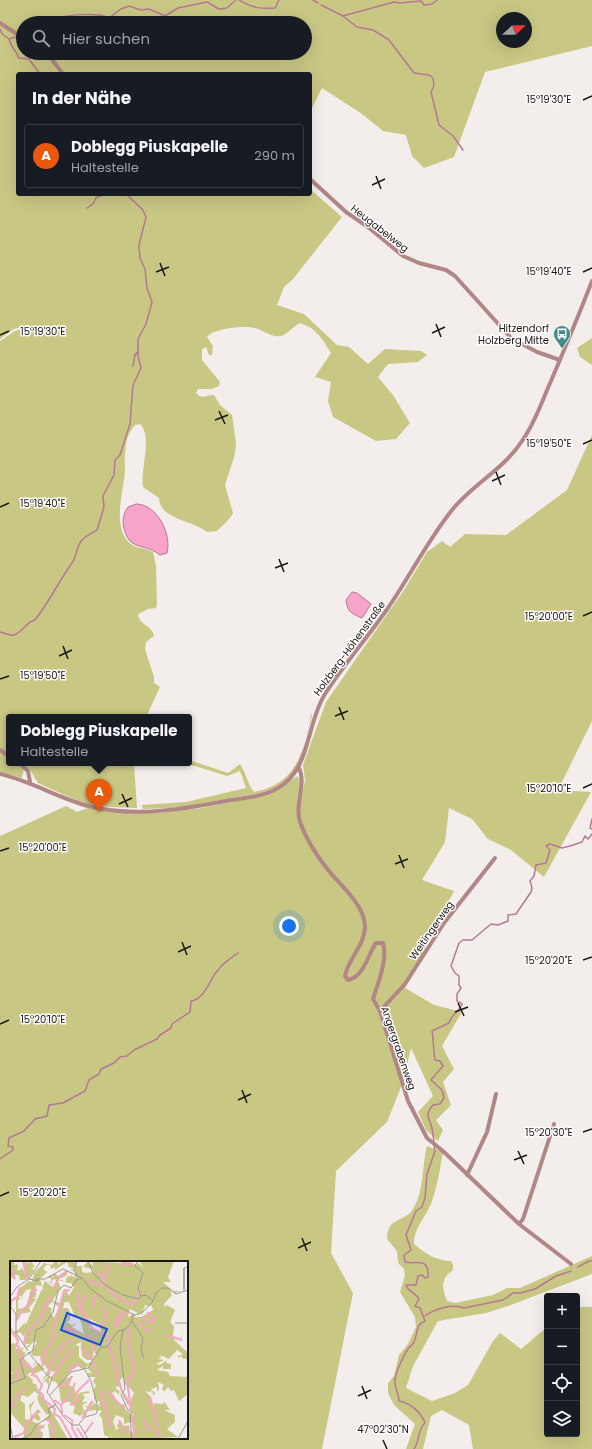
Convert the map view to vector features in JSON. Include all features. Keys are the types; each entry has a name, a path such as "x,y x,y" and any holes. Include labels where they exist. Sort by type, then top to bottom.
{"street":[{"path":"0,23 16,34"},
{"path":"52,60 61,72"},
{"name":"Heugabelweg","path":"312,181 346,212 368,227 403,256 419,264 446,270 455,276 511,338 537,352 560,360"},
{"name":"Holzberg-Höhenstraße","path":"0,774 30,782 70,801 95,808 160,811 202,806 267,793 283,785 299,768 312,722 324,695 388,609 452,510 470,492 504,463 522,441 536,416 592,281"},
{"path":"22,766 28,771 30,782"},
{"name":"Angergrabenweg","path":"299,768 302,781 298,812 300,822 311,844 327,869 349,894 362,914 365,927 363,938 346,970 345,976 348,980 354,979 362,970 376,943 383,943 385,950 379,981 373,999 380,1011 408,1101 427,1138 438,1146 519,1224 571,1264"},
{"name":"Weitingerweg","path":"380,1011 405,984 444,923 495,858"},
{"path":"467,1175 487,1132 496,1094"},
{"path":"519,1224 523,1219 554,1124"}],"shaded area":[{"path":"0,0 592,0 592,46 485,72 454,157 424,168 412,156 406,135 383,131 362,114 322,88 312,108 312,72 16,72 16,196 312,196 312,191 342,217 293,279 284,287 277,305 304,314 337,345 349,347 368,364 385,349 421,351 427,355 418,362 388,364 378,377 393,395 410,423 396,439 376,441 333,417 328,401 331,382 315,377 331,353 325,343 310,328 299,323 286,334 281,336 271,335 250,327 222,329 210,334 207,337 213,346 212,355 209,355 206,347 202,349 202,360 220,382 219,386 212,389 198,389 196,393 202,397 214,395 220,405 232,415 236,443 235,454 225,485 233,513 230,518 217,531 207,532 178,519 165,511 159,498 143,487 146,437 140,424 135,425 130,432 125,448 125,472 120,506 120,524 122,532 132,545 153,552 156,566 156,608 148,609 138,614 141,621 151,630 154,636 146,642 145,649 154,677 154,683 160,687 147,714 6,714 6,752 0,748 0,341 15,331 29,327 29,325 14,329 0,339"},
{"path":"592,338 592,365 580,357 577,348"},
{"path":"592,435 592,721 558,790 591,792 544,877 511,850 488,839 472,819 449,808 445,842 422,880 454,891 405,988 434,1005 462,1012 442,1046 454,1069 443,1082 451,1105 436,1120 443,1130 438,1141 426,1130 418,1112 433,1096 411,1048 403,1082 387,1122 336,1171 331,1253 353,1293 322,1449 0,1449 0,836 66,806 77,812 88,808 160,813 202,808 277,791 297,776 301,781 297,809 300,806 305,780 303,765 326,702 404,590 427,552 442,541 450,547 465,534 506,535 567,490"},
{"path":"136,504 144,505 150,509 161,521 167,537 167,553 160,555 152,550 132,543 129,540 125,532 123,520 128,507"},
{"path":"352,592 357,593 371,604 362,618 353,614 349,610 346,600"},
{"path":"312,712 312,716 300,760 291,775 279,786 260,793 201,804 171,808 143,809 142,805 186,802 246,788 240,771 227,776 192,765 192,761 228,773 240,764 254,792 269,788 281,781 290,773 302,752"},
{"path":"0,752 6,756 6,766 21,766 24,768 22,778 0,772"},
{"path":"25,766 134,766 137,808 109,807 82,803 38,783 30,770"},
{"path":"427,1146 443,1152 438,1181 433,1198 416,1232 414,1244 431,1256 441,1260 451,1261 453,1270 446,1277 443,1284 447,1301 455,1303 493,1295 507,1288 520,1288 592,1256 592,1274 486,1313 438,1321 413,1366 406,1388 432,1401 455,1393 468,1385 493,1341 500,1333 521,1349 544,1330 544,1437 580,1437 580,1307 592,1307 592,1449 473,1449 469,1425 442,1410 431,1416 423,1449 406,1449 415,1424 394,1405 388,1393 388,1383 394,1376 399,1355 408,1344 416,1327 415,1317 400,1292 405,1275 404,1269 398,1263 397,1251 387,1239 388,1232 393,1223 410,1213 417,1202 421,1187"}],"waterway":[{"path":"165,16 178,8 207,2 219,9 227,8 236,0"},
{"path":"239,0 252,6 265,8 275,8 279,0"},
{"path":"313,0 318,3"},
{"path":"321,5 343,16 394,2 400,3 421,1 424,5 432,4 437,0"},
{"path":"112,16 121,9 129,6 141,10 149,9 165,16"},
{"path":"70,16 105,16"},
{"path":"343,16 357,27 373,30 389,40 414,73 429,75 433,78 434,86 431,92 439,125 453,136 463,150"},
{"path":"0,29 2,34 9,39 16,37"},
{"path":"9,39 16,53"},
{"path":"30,60 39,72"},
{"path":"87,208 93,204 96,198 100,196"},
{"path":"0,632 10,635 16,634 35,620 74,560 82,540 97,530 104,507 103,496 114,475 115,460 120,455 130,424 133,385 141,368 138,356 138,339 146,324 152,302 147,288 145,269 140,258 139,245 146,217 143,210 128,196"},
{"path":"133,366 135,355 138,351"},
{"path":"592,819 590,828 592,829"},
{"path":"434,1141 428,1114 433,1105 440,1104 444,1098 442,1090 431,1080 443,1066 440,1061 435,1060 432,1031 449,1023 462,1004 457,1001 457,994 461,988 459,985 459,976 455,973 451,966 459,943 463,940 472,940 491,924 498,925 508,921 508,915 516,914 531,892 532,888 530,881 534,876 536,865 546,863 550,850 546,846 550,844 562,848 570,846 582,842 585,836 588,839 592,834"},
{"path":"0,1159 13,1150 13,1147 8,1146 9,1138 24,1131 35,1119 47,1116 49,1105 63,1103 85,1091 89,1080 99,1074 101,1069 114,1063 120,1057 127,1056 134,1050 157,1039 160,1035 171,1028 172,1024 190,1012 191,1001 200,997 220,967 238,953"},
{"path":"414,1449 422,1426 425,1423 421,1415 415,1409 399,1401 395,1380 396,1373 402,1360 414,1342 418,1327 425,1321 420,1308 415,1306 419,1299 408,1289 406,1285 416,1285 418,1276 422,1275 425,1278 428,1277 428,1270 424,1264 405,1262 404,1255 411,1250 406,1235 416,1211 422,1207 425,1198 427,1174 435,1151 434,1145"},
{"path":"578,1267 592,1261"},
{"path":"425,1316 449,1306 464,1308 503,1300 513,1293 520,1293 535,1289 556,1276 571,1271"}],"place":[{"name":"Hitzendorf Holzberg Mitte","path":"562,349"},
{"name":"Doblegg Piuskapelle","path":"99,812"}]}
